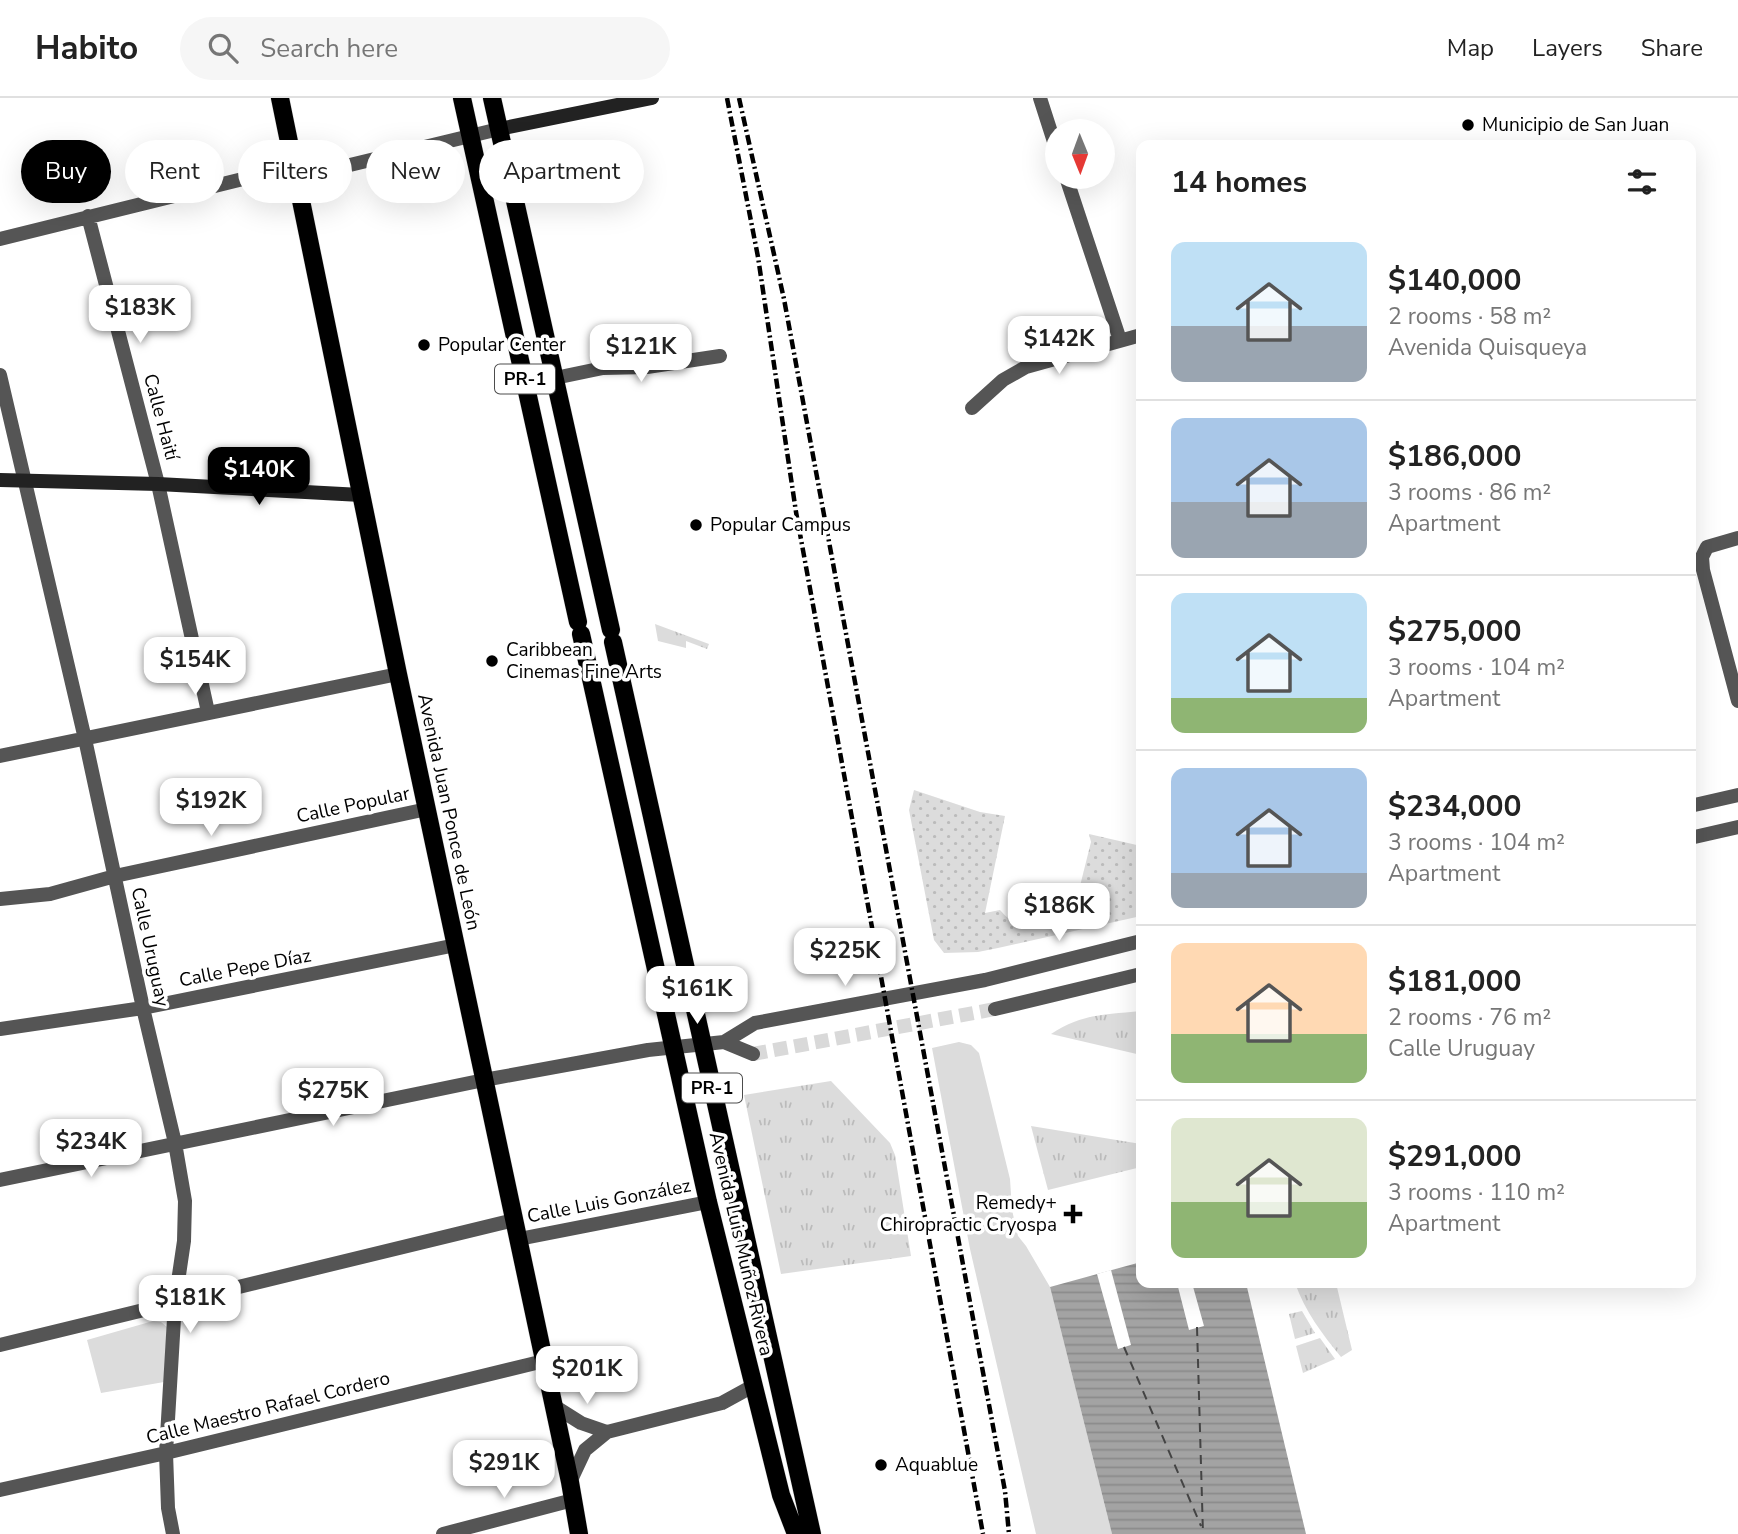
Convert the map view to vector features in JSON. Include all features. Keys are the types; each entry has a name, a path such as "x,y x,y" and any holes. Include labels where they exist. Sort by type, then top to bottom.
{"main road":[{"name":"Avenida Juan Ponce de León","path":"280,98 288,140"},
{"name":"Avenida Luis Muñoz Rivera","path":"462,98 708,1202 781,1495 796,1534"},
{"name":"Avenida Luis Muñoz Rivera","path":"492,98 812,1534"},
{"name":"Avenida Juan Ponce de León","path":"301,203 579,1534"}],"street":[{"path":"352,165 499,129 652,98"},
{"path":"1040,98 1047,119"},
{"path":"0,239 238,180"},
{"path":"1070,189 1120,340"},
{"name":"Calle Haití","path":"88,216 158,484 208,712"},
{"path":"972,408 1003,380 1026,367 1136,336"},
{"path":"555,378 603,368 647,367 720,356"},
{"name":"Calle Uruguay","path":"0,376 85,739 175,1143 185,1201 184,1241 175,1302 166,1453 167,1508 173,1534"},
{"path":"0,480 158,484 361,495"},
{"path":"1738,538 1707,547 1702,557 1703,570 1738,701"},
{"path":"0,756 398,674"},
{"path":"1696,805 1738,795"},
{"name":"Calle Popular","path":"0,899 50,894 115,876 427,809"},
{"path":"1696,837 1738,827"},
{"path":"724,1042 755,1023 985,980 1136,942"},
{"name":"Calle Pepe Díaz","path":"0,1029 143,1008 456,945"},
{"path":"995,1009 1136,975"},
{"path":"0,1180 484,1080 673,1046 724,1042 753,1054"},
{"name":"Calle Luis González","path":"519,1239 708,1202"},
{"path":"0,1345 514,1220"},
{"name":"Calle Maestro Rafael Cordero","path":"0,1490 166,1453 544,1361"},
{"path":"570,1482 585,1450 607,1432 722,1403 753,1386"},
{"path":"554,1406 581,1423 607,1432"},
{"path":"443,1534 573,1500"}],"green space":[{"path":"655,624 709,644 707,649 686,641 686,648 658,641"},
{"path":"914,790 980,812 1005,816 985,913 1000,910 1008,918 1025,927 1042,926 1072,918 1091,842 1089,834 1136,845 1136,917 978,952 944,953 934,940 909,810"},
{"path":"1136,1011 1136,1054 1051,1034 1074,1022 1105,1014"},
{"path":"959,1042 971,1045 979,1053 1010,1179 1012,1210 1018,1236 1050,1287 1112,1534 1036,1534 970,1249 932,1048"},
{"path":"831,1081 890,1143 895,1155 911,1256 781,1274 744,1095"},
{"path":"1031,1126 1136,1143 1136,1168 1048,1190"},
{"path":"1297,1288 1337,1288 1352,1350 1341,1357 1304,1303"},
{"path":"1302,1311 1315,1333 1295,1339 1289,1314"},
{"path":"153,1321 161,1322 167,1327 164,1382 101,1393 87,1340"},
{"path":"1320,1338 1335,1359 1303,1373 1296,1346"}],"shaded area":[{"path":"1136,1263 1136,1288 1247,1288 1306,1534 1112,1534 1050,1287"}],"pier":[{"path":"1111,1270 1131,1345 1118,1349 1097,1274"},
{"path":"1178,1288 1193,1288 1204,1326 1189,1330"}],"ferry route":[{"path":"1197,1327 1203,1534"},
{"path":"1124,1347 1201,1526"}],"tunnel":[{"path":"753,1054 995,1009"}],"railway":[{"path":"727,98 758,257 796,512 983,1534"},
{"path":"739,98 784,299 1005,1491 1009,1534"}],"place":[{"name":"Municipio de San Juan","path":"1468,125"},
{"name":"Popular Center","path":"424,345"},
{"name":"Popular Campus","path":"696,525"},
{"name":"Caribbean Cinemas Fine Arts","path":"492,661"},
{"name":"Remedy+ Chiropractic Cryospa","path":"1073,1214"},
{"name":"Aquablue","path":"881,1465"}]}
